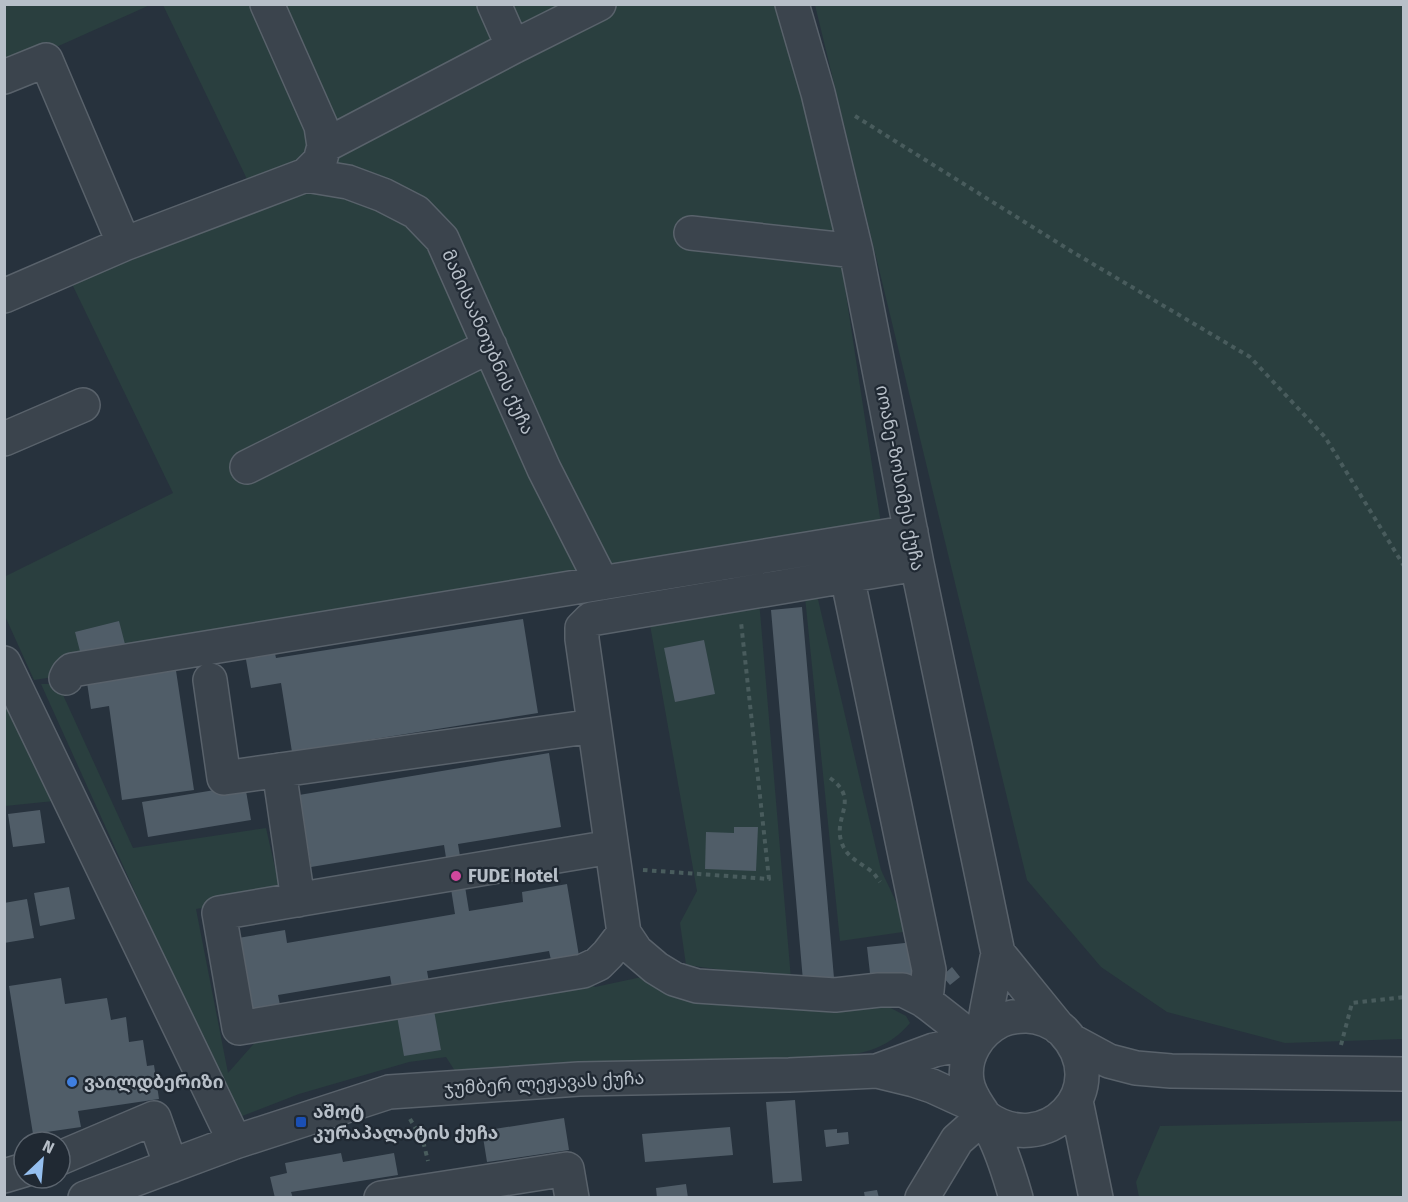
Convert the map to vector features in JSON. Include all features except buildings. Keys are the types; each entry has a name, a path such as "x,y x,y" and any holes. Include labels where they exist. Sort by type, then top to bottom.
{"street":[{"path":"4,296 124,244 306,175 320,161 324,147 321,126 267,4"},
{"path":"494,4 513,47"},
{"path":"324,147 513,47 600,4"},
{"name":"იოანე-ზოსიმეს ქუჩა","path":"792,4 818,93 856,251 917,564 998,953 980,1037"},
{"path":"4,78 45,60 124,244"},
{"name":"მამისაანთუბნის ქუჩა","path":"306,175 348,182 383,195 416,212 442,239 544,469 602,583"},
{"path":"691,233 856,251"},
{"path":"247,467 490,346"},
{"path":"4,440 83,405"},
{"path":"66,678 72,670 911,532"},
{"path":"917,564 591,619 582,628 582,639 624,933 636,951 656,968 674,979 697,986 834,995 903,990 923,1000 980,1037"},
{"path":"847,576 929,970 927,991 923,1000"},
{"path":"5,667 235,1142"},
{"path":"210,681 224,778 594,726"},
{"path":"279,770 298,900"},
{"path":"613,858 298,900 219,913 239,1028 583,971 598,964 624,933"},
{"name":"იოანე-ზოსიმეს ქუჩა","path":"998,953 1066,1034"},
{"path":"1016,1197 996,1141 969,1089 966,1070 968,1060 980,1037 1000,1021 1030,1016 1046,1020 1109,1061 1136,1068 1171,1071 1404,1074"},
{"path":"1066,1034 1078,1053 1082,1066 1082,1080 1077,1097 1096,1197"},
{"name":"ჯუმბერ ლეჟავას ქუჩა","path":"877,1071 934,1050 980,1037"},
{"name":"ჯუმბერ ლეჟავას ქუჩა","path":"85,1197 235,1142 389,1092 579,1079 877,1071 932,1086 981,1111"},
{"path":"981,1111 994,1124 1025,1131 1034,1130 1060,1119 1077,1097 1090,1088 1139,1075 1171,1071"},
{"path":"922,1197 957,1140 981,1111"},
{"path":"72,1153 154,1118 171,1166"},
{"path":"381,1197 567,1169 572,1197"}],"path":[{"path":"818,93 1071,251 1250,357 1325,436 1404,566"},
{"path":"613,858 769,879 738,594"},
{"path":"830,778 843,789 845,796 839,831 844,848 850,856 872,872 885,891"},
{"path":"1333,1073 1352,1003 1404,998"},
{"path":"408,1116 423,1141 434,1190"}],"green space":[{"path":"5,4 150,5 5,70"},
{"path":"163,5 781,5 834,216 885,550 735,569 34,680 5,616 4,577 173,493 72,284 261,208"},
{"path":"815,5 1403,5 1403,1039 1285,1043 1167,1012 1101,967 1027,880"},
{"path":"817,595 881,870 910,931 840,941 805,597"},
{"path":"759,600 791,979 686,965 680,923 697,891 649,619"},
{"path":"41,684 58,684 133,848 266,828 281,894 196,909 228,1073 257,1040 585,982 595,987 651,975 883,1004 906,1016 910,1023 894,1038 878,1047 839,1058 473,1071 455,1071 446,1057 409,1062 299,1094 237,1118"},
{"path":"8,703 64,800 5,806 4,704"},
{"path":"1403,1121 1403,1197 1139,1197 1136,1182 1160,1126"}],"place":[{"name":"FUDE Hotel","path":"456,876"},
{"name":"ვაილდბერიზი","path":"72,1082"},
{"name":"აშოტ კურაპალატის ქუჩა","path":"301,1122"}]}
